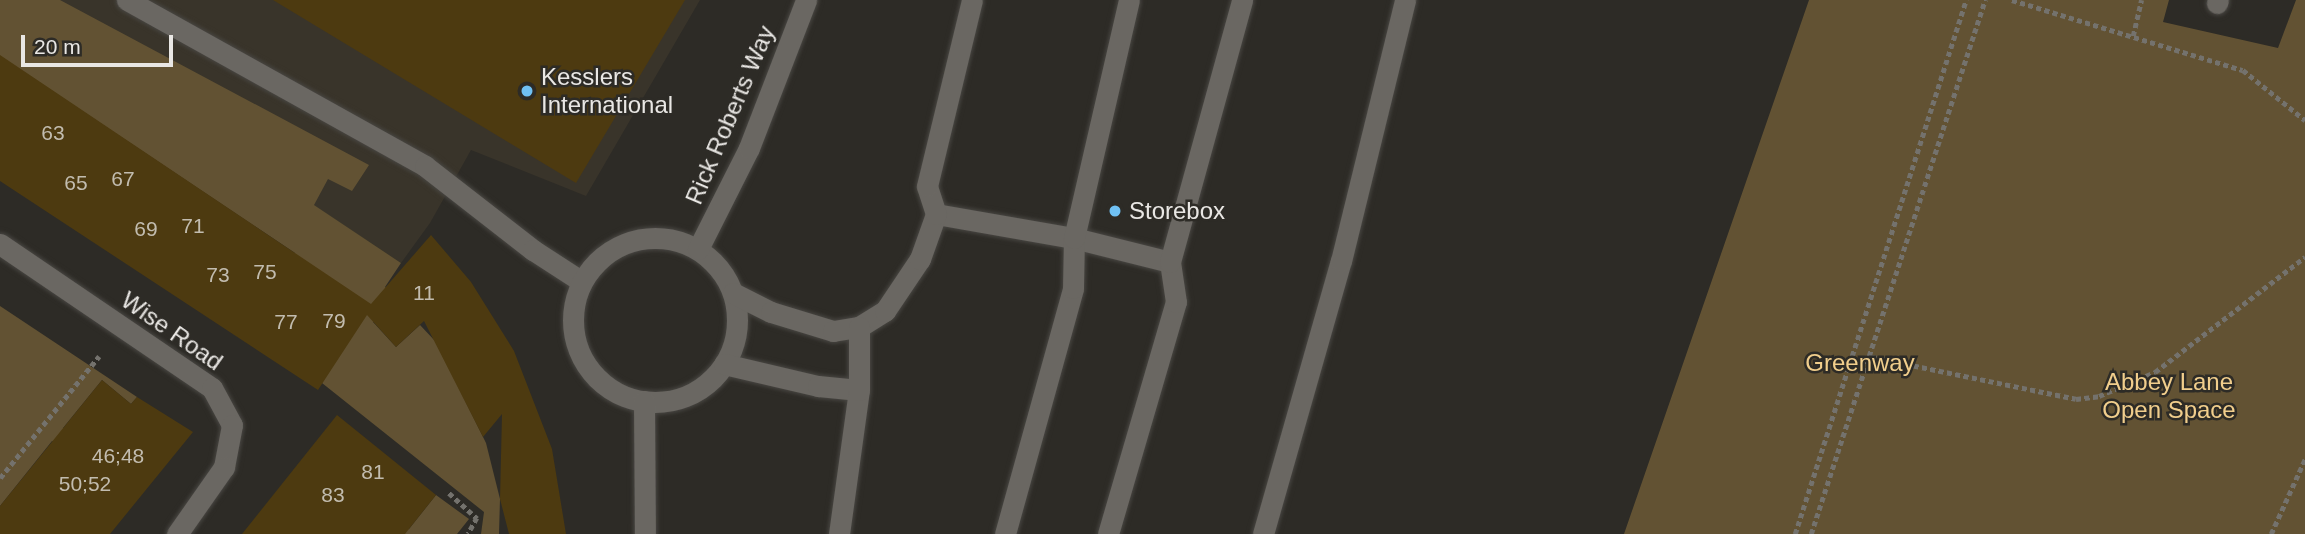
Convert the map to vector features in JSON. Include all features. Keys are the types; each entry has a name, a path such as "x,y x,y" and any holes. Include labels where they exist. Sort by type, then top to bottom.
{"street":[{"path":"127,0 425,166 533,250 581,281"},
{"name":"Rick Roberts Way","path":"698,249 749,148 806,0"},
{"path":"733,293 771,312 833,331 859,327 885,312 920,259 936,214 927,186 972,0"},
{"path":"1005,534 1073,288 1074,239 1129,0"},
{"path":"1108,534 1176,302 1170,262 1242,0"},
{"path":"1263,534 1341,261 1405,0"},
{"path":"936,214 1074,239 1170,262"},
{"path":"666,237 698,249 719,268 733,293 737,330 724,364 710,382 690,394 644,401 619,394 597,379 582,357 573,332 573,306 581,281 603,255 633,240 666,237"},
{"name":"Wise Road","path":"0,244 212,388 232,425 224,467 177,534"},
{"path":"839,534 859,390 859,327"},
{"path":"724,364 818,386 859,390"},
{"path":"644,401 645,534"}],"path":[{"path":"1795,534 1966,0"},
{"path":"1811,534 1871,356 1984,0"},
{"path":"2012,0 2243,70 2305,120"},
{"path":"2133,36 2141,0"},
{"path":"1871,356 2076,399 2099,396 2155,372 2305,257"},
{"path":"0,478 91,366"},
{"path":"2271,534 2305,458"},
{"path":"449,493 477,518 468,534"}],"shaded area":[{"path":"4,0 700,0 586,196 471,150 430,223 401,263"}],"green space":[{"path":"0,0 60,0 369,165 352,191 328,179 314,205 401,263 385,287 397,298 373,322 396,347 420,325 436,342 486,443 500,499 499,534 481,534 484,512 322,383 270,291 295,253 0,56"},
{"name":"Greenway","path":"1809,0 2169,0 2163,22 2278,48 2296,0 2305,0 2305,534 1624,534"},
{"path":"0,306 137,397 131,404 102,380 63,428 93,452 52,441 0,506"},
{"path":"436,495 469,519 457,534 378,534 409,529"}],"building":[{"name":"Kesslers International","path":"273,0 685,0 576,183"},
{"path":"0,55 371,304 431,235 471,282 514,351 552,449 566,534 509,534 500,499 502,414 483,437 424,321 396,347 367,315 318,390 0,181"},
{"path":"102,380 131,404 137,397 193,432 110,534 0,534 0,506"},
{"path":"337,415 436,495 405,534 242,534"}],"place":[{"name":"Kesslers International","path":"527,91"},
{"name":"Storebox","path":"1115,211"}],"park label":[{"name":"Abbey Lane Open Space","path":"2169,396"}]}
